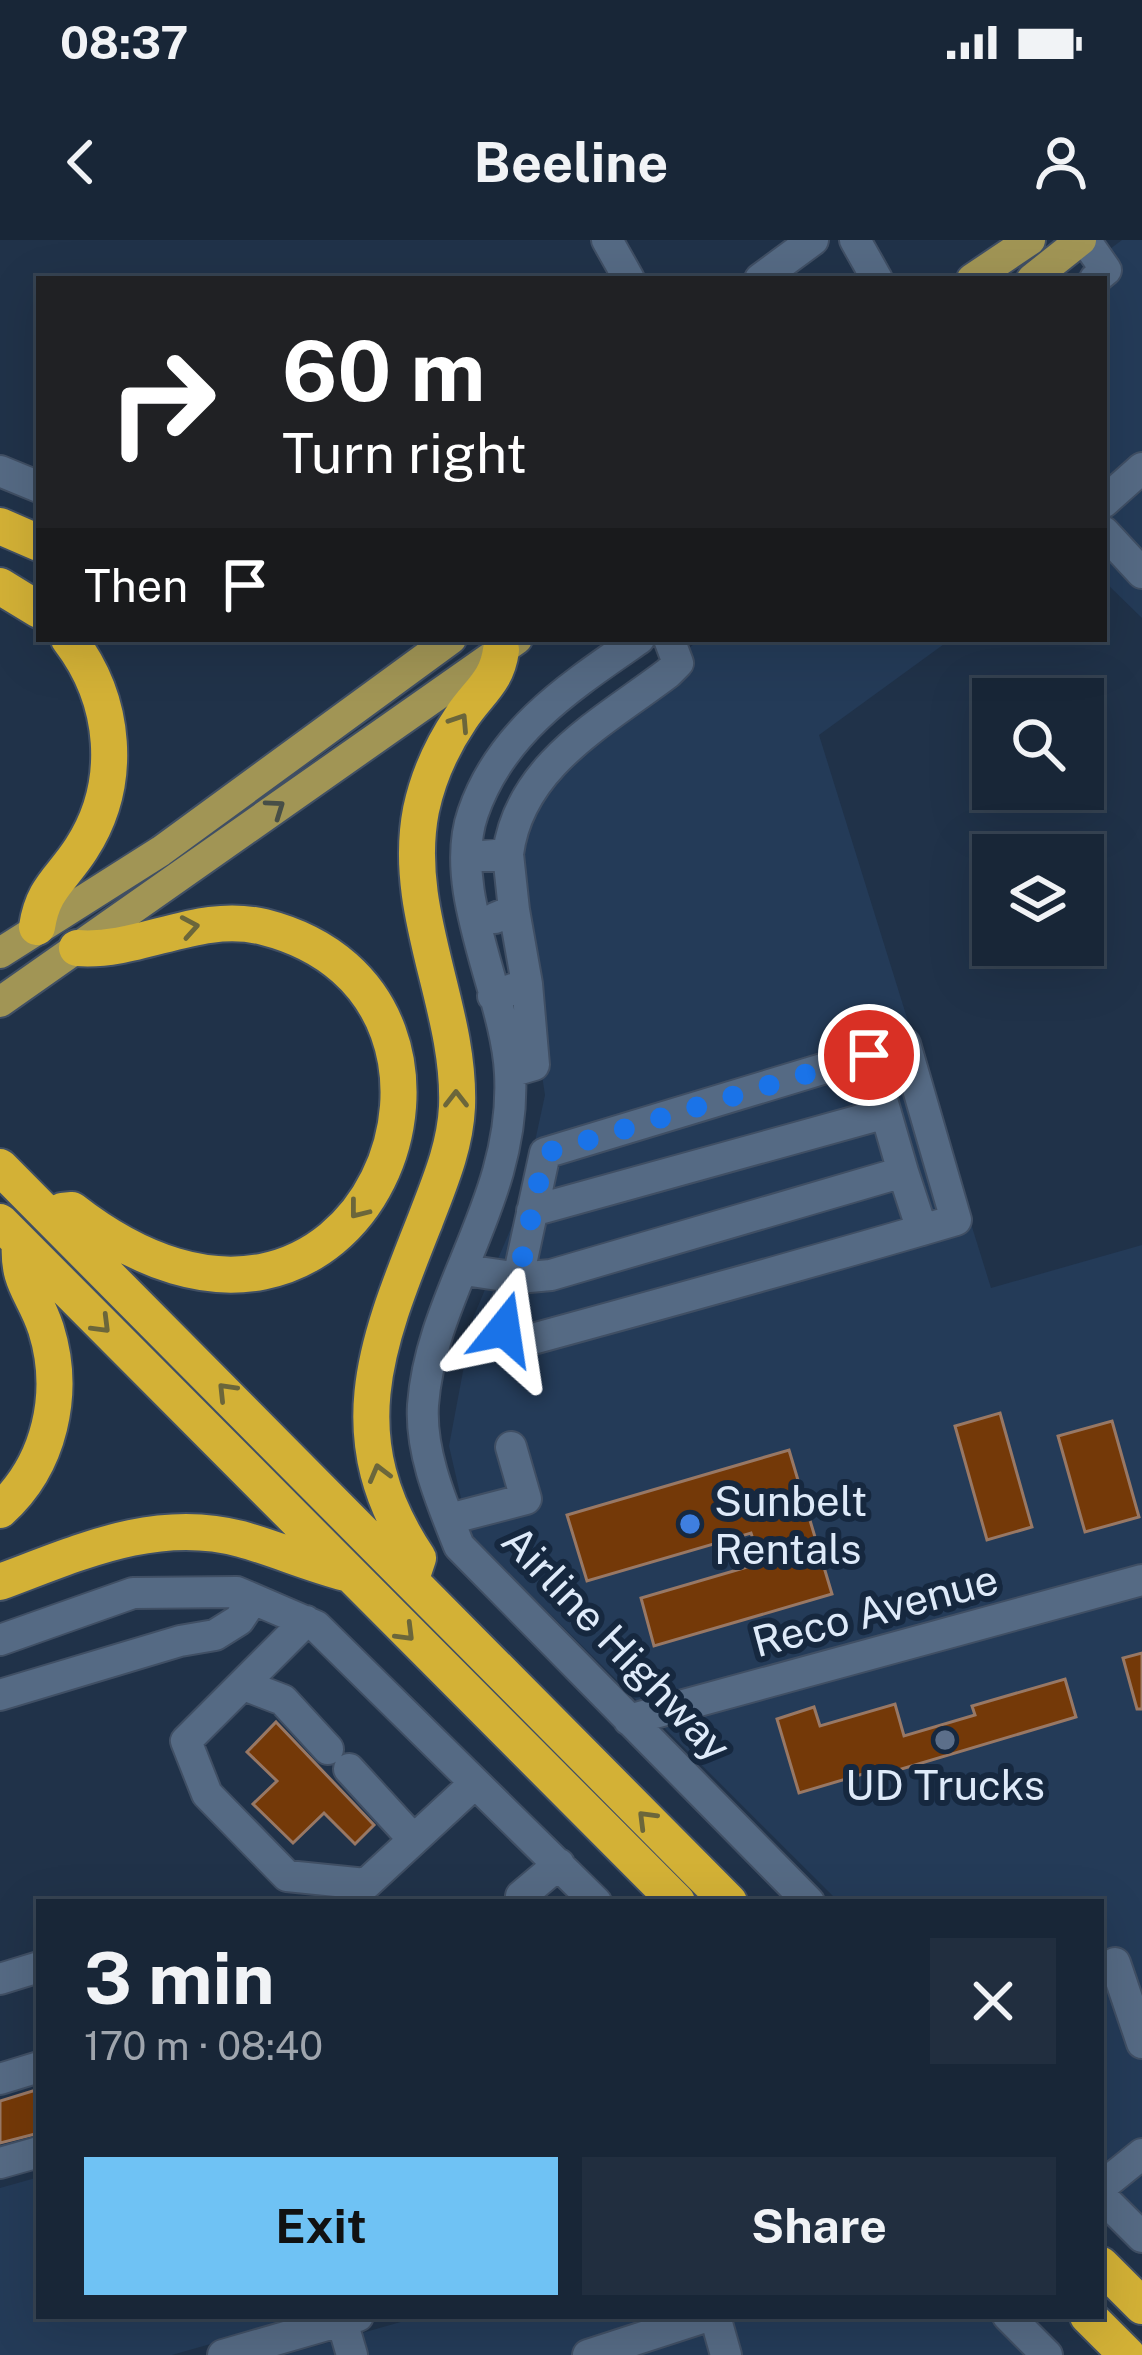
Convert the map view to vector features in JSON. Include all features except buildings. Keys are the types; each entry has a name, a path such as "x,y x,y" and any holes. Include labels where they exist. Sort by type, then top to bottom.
{"highway":[{"path":"0,526 36,542"},
{"path":"0,586 36,608"},
{"path":"37,927 41,897 94,826 110,758 100,695 71,642"},
{"path":"411,1580 418,1558 380,1480 370,1409 379,1342 441,1180 455,1124 454,1064 416,872 418,829 435,764 461,717 497,676 509,644"},
{"path":"44,1212 72,1210 140,1256 187,1273 265,1272 308,1255 347,1225 381,1178 398,1127 398,1079 387,1032 350,975 309,944 266,928 221,923 181,928 113,951 77,948"},
{"path":"0,1167 726,1899"},
{"path":"0,1510 23,1486 44,1448 55,1394 45,1327 18,1274 10,1232"},
{"path":"10,1232 674,1899"},
{"path":"0,1582 114,1540 174,1532 238,1538 346,1574"},
{"path":"1104,2268 1142,2306"},
{"path":"1091,2319 1126,2355"}],"main road":[{"path":"976,276 1030,240"},
{"path":"1036,276 1083,240"},
{"path":"0,953 160,851 447,642"},
{"path":"0,1002 509,644"}],"street":[{"path":"607,240 627,276"},
{"path":"764,276 813,240"},
{"path":"856,240 868,276"},
{"path":"1083,240 1106,270 1099,276"},
{"path":"1107,499 1142,468"},
{"path":"0,471 36,486"},
{"path":"1107,535 1142,573"},
{"name":"Airline Highway","path":"635,642 549,702 498,759 471,817 470,857 478,924 510,1072 502,1172 440,1335 423,1406 434,1481 470,1558 806,1899"},
{"path":"510,1072 534,1066 508,854 525,794 555,759 668,674 678,663 670,642"},
{"path":"470,857 508,854"},
{"path":"478,924 514,910"},
{"path":"494,996 526,984"},
{"path":"905,1044 956,1220 508,1346 505,1307 518,1278 545,1153 869,1055 905,1044"},
{"path":"869,1055 922,1230"},
{"path":"532,1211 886,1113"},
{"path":"465,1270 518,1278 551,1275 903,1172"},
{"path":"449,1520 526,1499 511,1448"},
{"name":"Reco Avenue","path":"629,1720 1142,1580"},
{"path":"0,1640 133,1593 237,1592 306,1621 593,1899"},
{"path":"0,1695 180,1641 215,1636 239,1620 253,1599"},
{"path":"306,1621 186,1741 207,1794 287,1876 366,1884 474,1784"},
{"path":"244,1684 283,1700 413,1839"},
{"path":"515,1899 559,1864"},
{"path":"1119,1962 1142,2043"},
{"path":"0,1979 36,1968"},
{"path":"0,2079 36,2068"},
{"path":"0,2163 36,2153"},
{"path":"1104,2188 1142,2154"},
{"path":"1104,2194 1142,2237"},
{"path":"223,2355 347,2319"},
{"path":"350,2319 352,2355"},
{"path":"588,2355 702,2319"},
{"path":"712,2319 725,2355"},
{"path":"1011,2319 1047,2355"}],"shaded area":[{"path":"1122,240 1142,240 1142,618 1107,584 1107,276 1074,276"},
{"path":"696,642 947,642 819,735 991,1288 1142,1245 1142,2234 1104,2191 1104,1899 836,1899 469,1533 449,1446 473,1318 522,1202 545,1095 508,854 577,742"},
{"path":"36,2178 36,2319 298,2319 172,2355 0,2355 0,2188"},
{"path":"411,2319 994,2319 1030,2355 284,2355"}],"place":[{"name":"Sunbelt Rentals","path":"690,1524"},
{"name":"UD Trucks","path":"945,1740"}],"route":[{"path":"504,1329 505,1307 518,1278 545,1153 869,1055"}]}
